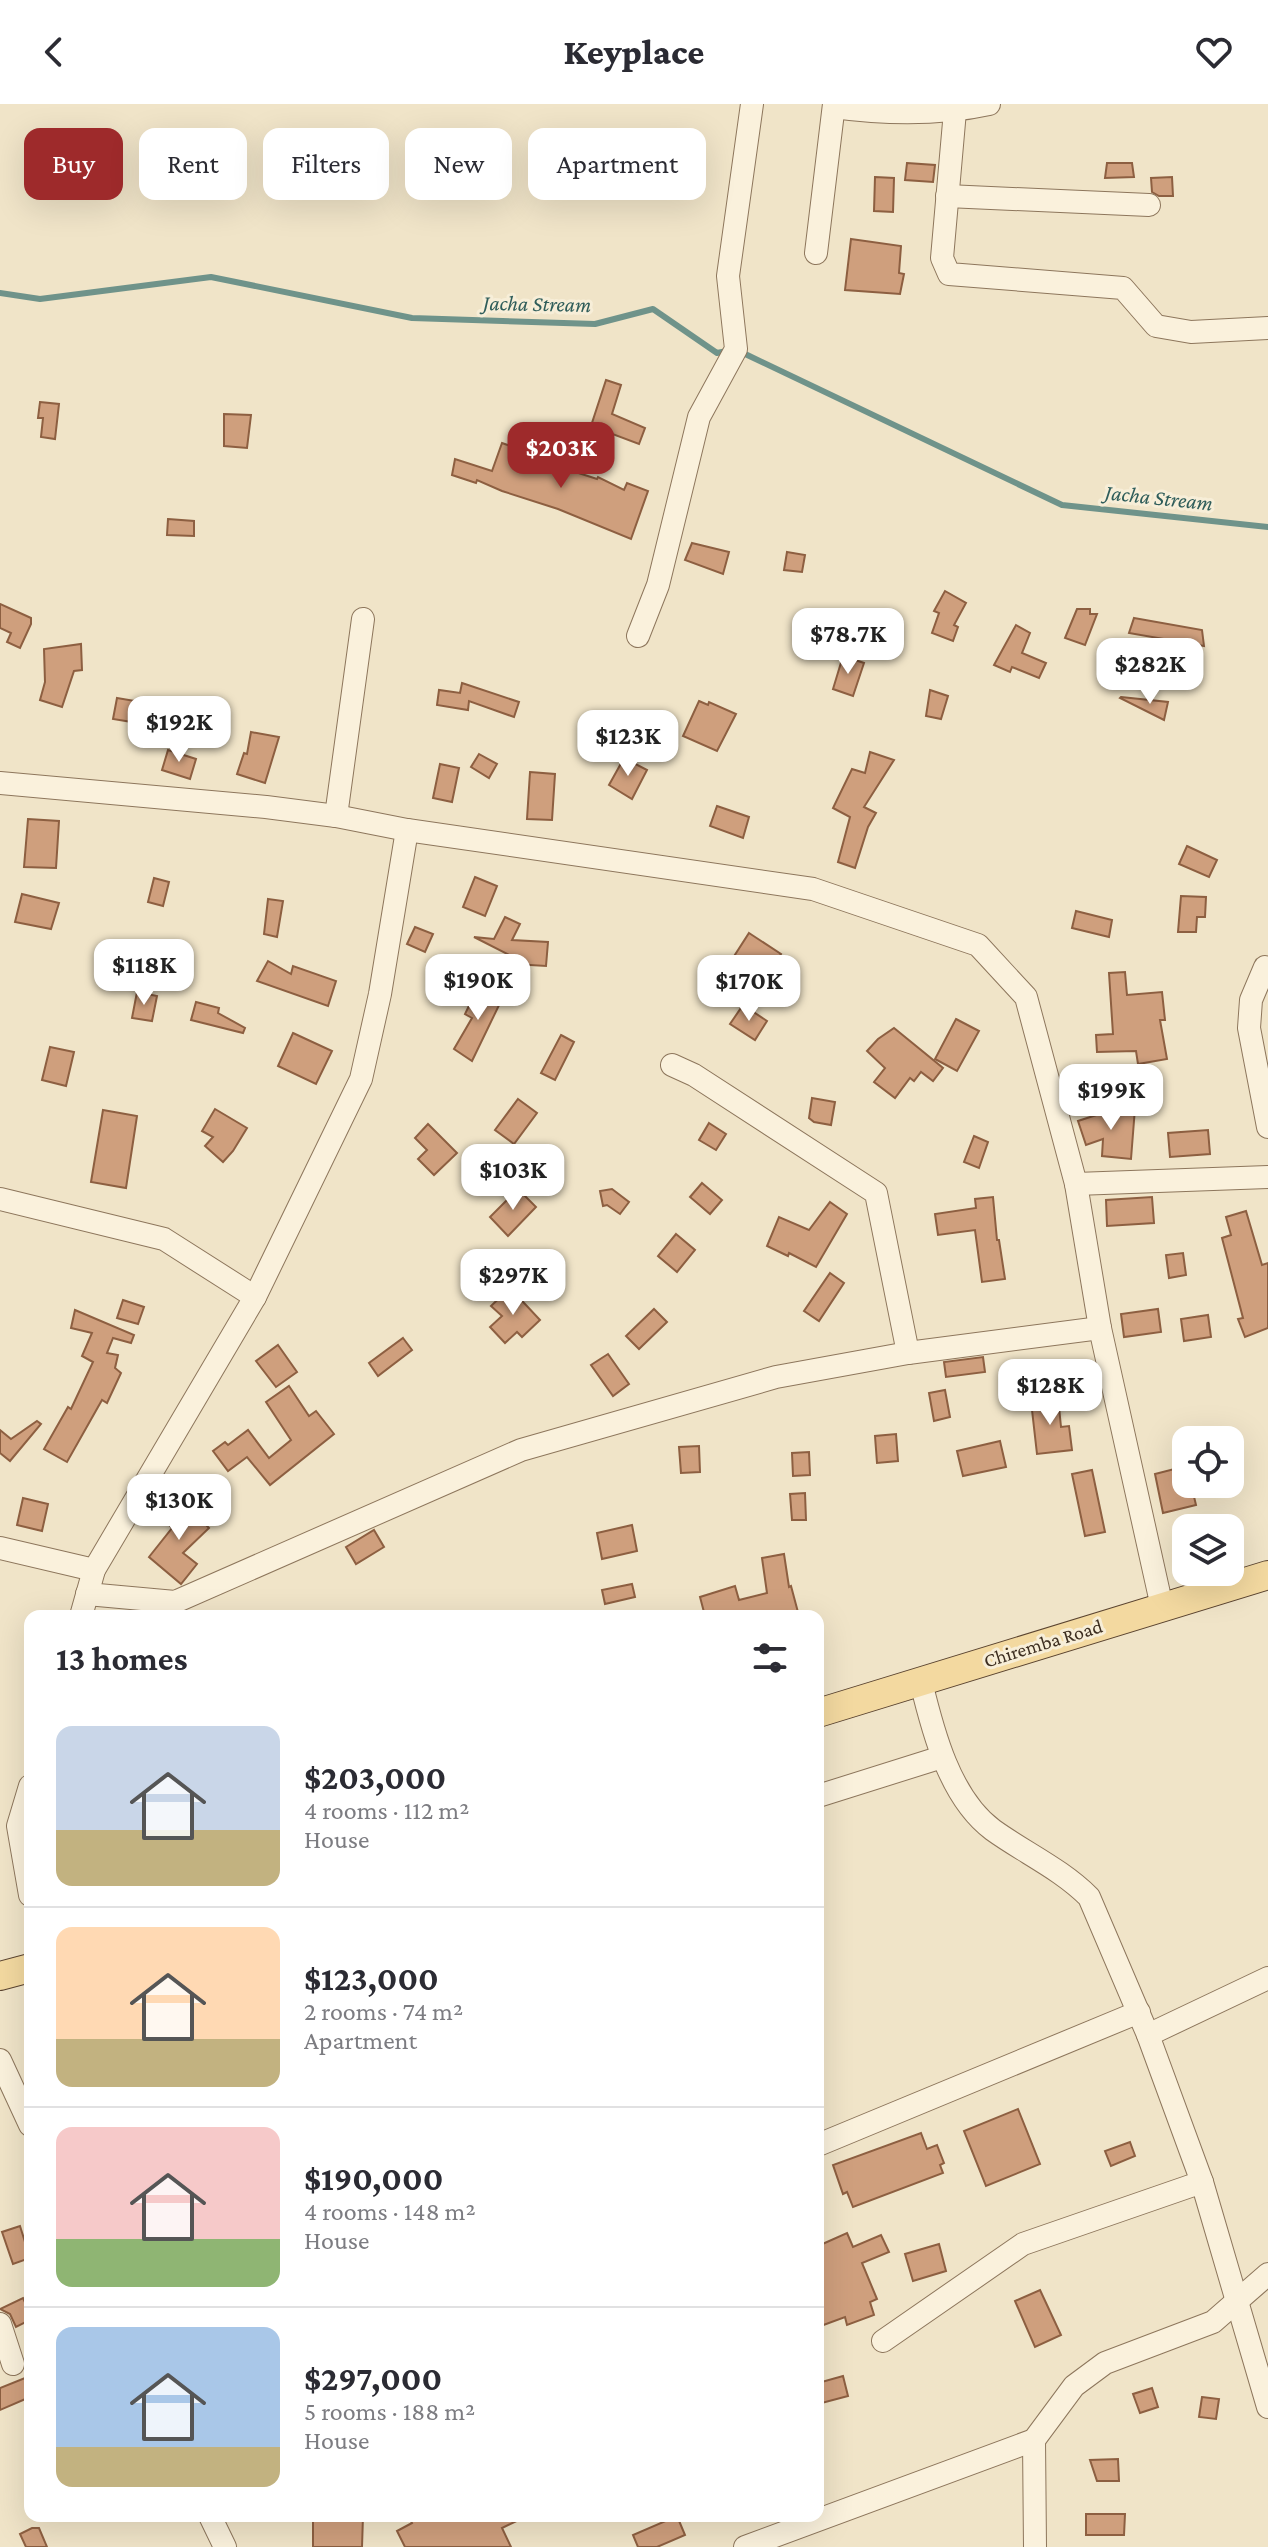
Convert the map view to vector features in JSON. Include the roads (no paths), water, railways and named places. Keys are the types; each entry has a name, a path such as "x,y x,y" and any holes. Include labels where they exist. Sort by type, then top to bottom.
{"main road":[{"name":"Chiremba Road","path":"824,1711 1268,1575"},
{"path":"0,1976 24,1970"}],"street":[{"path":"638,636 662,571 699,417 736,349 728,276 752,104"},
{"path":"816,253 834,106 864,111 955,111 989,104"},
{"path":"955,111 942,258 949,274 1123,288 1156,326 1191,332 1268,328"},
{"path":"947,196 1149,205"},
{"path":"336,816 363,619"},
{"path":"0,783 336,816 407,830 813,889 978,945 1026,997 1076,1184 1100,1328 1162,1607"},
{"path":"407,830 380,994 361,1079 255,1297 94,1570 84,1605 175,1602 521,1450 776,1377 908,1353 1100,1328"},
{"path":"1268,968 1265,967 1251,1000 1249,1028 1268,1127"},
{"path":"672,1065 694,1075 876,1193 908,1353"},
{"path":"1076,1184 1268,1177"},
{"path":"0,1199 164,1239 255,1297"},
{"path":"0,1548 94,1570"},
{"path":"921,1682 942,1757 972,1810 991,1828 1075,1883 1089,1897 1139,2012 1202,2182 1268,2407"},
{"path":"824,1794 942,1757"},
{"path":"24,1797 9,1826 24,1875"},
{"path":"1148,2035 1268,1978"},
{"path":"824,2143 1139,2012"},
{"path":"0,2060 24,2112"},
{"path":"883,2341 1023,2244 1202,2182"},
{"path":"824,2518 1034,2440 1074,2386 1105,2363 1213,2322 1268,2274"},
{"path":"0,2324 14,2364"},
{"path":"1034,2440 1035,2547"},
{"path":"213,2522 225,2547"},
{"path":"745,2547 813,2522"}],"waterway":[{"name":"Jacha Stream","path":"0,293 40,299 211,277 412,318 595,324 653,309 717,353 727,351"},
{"name":"Jacha Stream","path":"741,352 1062,505 1268,527"}]}
